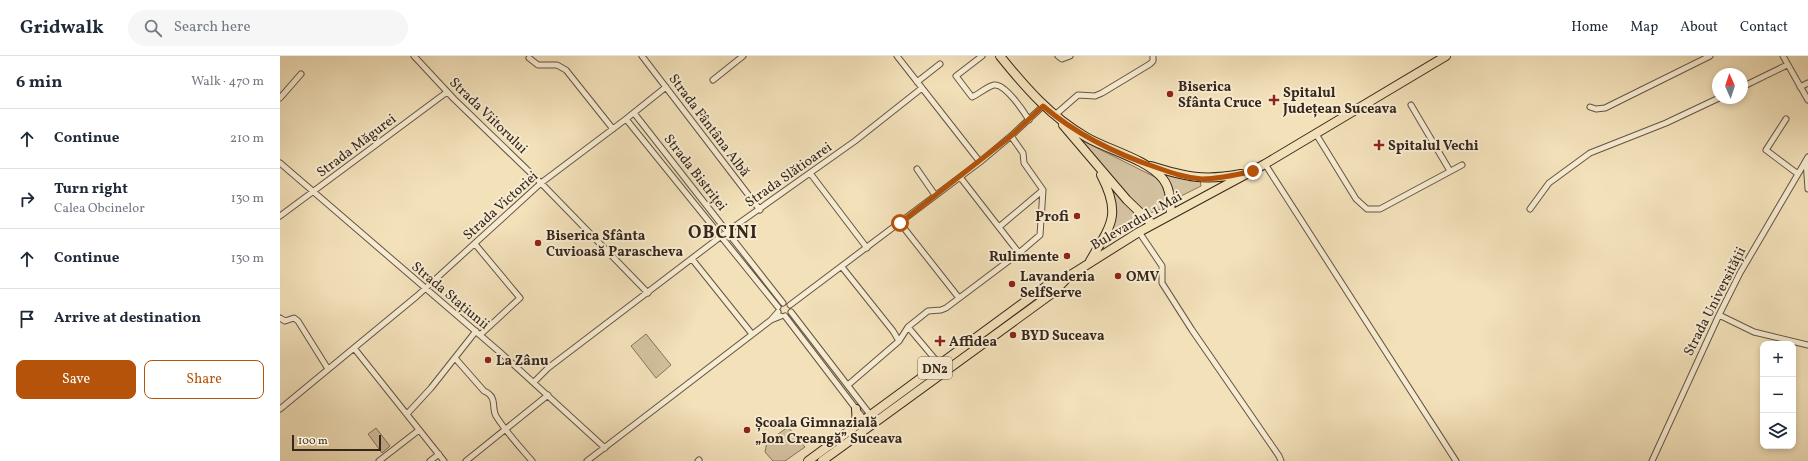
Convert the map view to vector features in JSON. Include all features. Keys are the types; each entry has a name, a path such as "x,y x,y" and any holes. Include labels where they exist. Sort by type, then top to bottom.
{"main road":[{"name":"DN2","path":"1000,56 1043,106 1055,115 1086,137 1143,163 1157,173 1165,182 1169,192 1171,214"},
{"name":"Bulevardul 1 Mai","path":"1088,263 1152,224 1253,171 1443,57"},
{"name":"DN2","path":"1055,115 1127,200 1152,224"},
{"path":"1143,163 1176,174 1202,179 1226,177 1253,171"},
{"name":"DN2","path":"824,461 867,421 940,365 1050,284 1064,279 1088,263 1109,228 1113,217 1111,196 1095,164"},
{"name":"DN2","path":"808,461 1054,292 1064,279"},
{"path":"856,409 867,421"}],"street":[{"name":"Strada Viitorului","path":"414,56 447,92 541,183 648,293"},
{"name":"Strada Fântâna Albă","path":"642,56 760,210"},
{"path":"714,80 744,56"},
{"path":"897,56 980,162"},
{"path":"982,56 956,76 972,97 994,85 1000,86 1019,106 1029,120"},
{"path":"1058,56 1062,59 1070,56"},
{"path":"1055,115 1074,97 1083,94 1090,96 1102,93 1150,64 1153,61 1154,56"},
{"path":"1590,107 1596,109 1605,108 1710,56"},
{"path":"1783,56 1808,100"},
{"path":"529,58 538,65 557,65 566,70 613,129"},
{"path":"917,82 940,64"},
{"path":"1748,84 1787,65"},
{"path":"280,98 301,74"},
{"path":"1800,87 1808,83"},
{"name":"Strada Victoriei","path":"280,409 426,289 541,183 666,87"},
{"name":"Strada Slătioarei","path":"534,382 548,368 728,231 760,210 872,128 922,88"},
{"name":"Strada Măgurei","path":"280,216 447,92"},
{"path":"1530,209 1550,183 1590,153 1666,124 1712,101"},
{"path":"1411,105 1450,171"},
{"path":"790,305 868,248 935,195 980,162 1043,106"},
{"name":"Strada Bistriței","path":"634,113 783,303"},
{"name":"Strada Bistriței","path":"626,119 856,409"},
{"path":"1786,119 1766,150 1798,174"},
{"path":"1316,134 1356,200 1366,209 1380,209 1462,165"},
{"path":"848,384 899,341 908,327 928,311 941,310 959,298 1019,253 1040,235 1043,190 1024,163 1023,153 1011,136"},
{"path":"1807,159 1808,189"},
{"name":"Strada Universității","path":"1652,461 1719,315 1740,273 1807,159"},
{"name":"Strada Stațiunii","path":"280,163 534,382 604,448"},
{"path":"1265,164 1456,461"},
{"path":"917,169 935,195"},
{"path":"810,173 868,248"},
{"path":"960,177 1019,253"},
{"path":"999,227 1043,190"},
{"path":"900,223 959,298"},
{"path":"1139,232 1162,266 1162,283 1281,461"},
{"path":"475,244 520,298 480,335"},
{"path":"692,259 752,334"},
{"path":"842,267 893,331 899,341"},
{"path":"780,313 783,303 790,305"},
{"path":"790,305 791,312 848,384 867,421"},
{"path":"590,460 780,313 791,312"},
{"path":"1719,315 1754,332 1808,345"},
{"path":"280,318 285,321 294,318 298,321 328,369"},
{"path":"908,327 940,365"},
{"path":"407,414 431,388 476,331"},
{"path":"354,348 444,461"},
{"path":"455,358 495,402 496,415 532,461"},
{"path":"466,461 548,395"},
{"path":"378,461 420,430"},
{"path":"430,461 439,454"}],"shaded area":[{"path":"1077,138 1159,179 1165,190 1165,204 1161,209 1147,214 1141,211"},
{"path":"1166,175 1183,179 1200,179 1201,186 1175,199"},
{"path":"1107,181 1121,199 1138,216 1136,221 1109,236 1114,221 1115,208"},
{"path":"646,334 671,365 656,378 631,346"},
{"path":"788,427 805,447 785,461 773,461 765,452 767,442"},
{"path":"376,428 390,446 382,453 368,434"}],"place":[{"name":"Biserica Sfânta Cruce","path":"1170,94"},
{"name":"Spitalul Județean Suceava","path":"1274,100"},
{"name":"Spitalul Vechi","path":"1379,145"},
{"name":"Profi","path":"1077,216"},
{"name":"Biserica Sfânta Cuvioasă Parascheva","path":"538,243"},
{"name":"Rulimente","path":"1067,256"},
{"name":"OMV","path":"1118,276"},
{"name":"Lavanderia SelfServe","path":"1012,284"},
{"name":"BYD Suceava","path":"1013,335"},
{"name":"Affidea","path":"940,341"},
{"name":"La Zânu","path":"488,360"},
{"name":"Școala Gimnazială „Ion Creangă” Suceava","path":"747,430"}],"district":[{"name":"OBCINI","path":"723,232"}],"route":[{"path":"900,223 980,162 1043,106 1070,127 1103,146 1143,163 1176,174 1202,179 1226,177 1253,171"}]}
